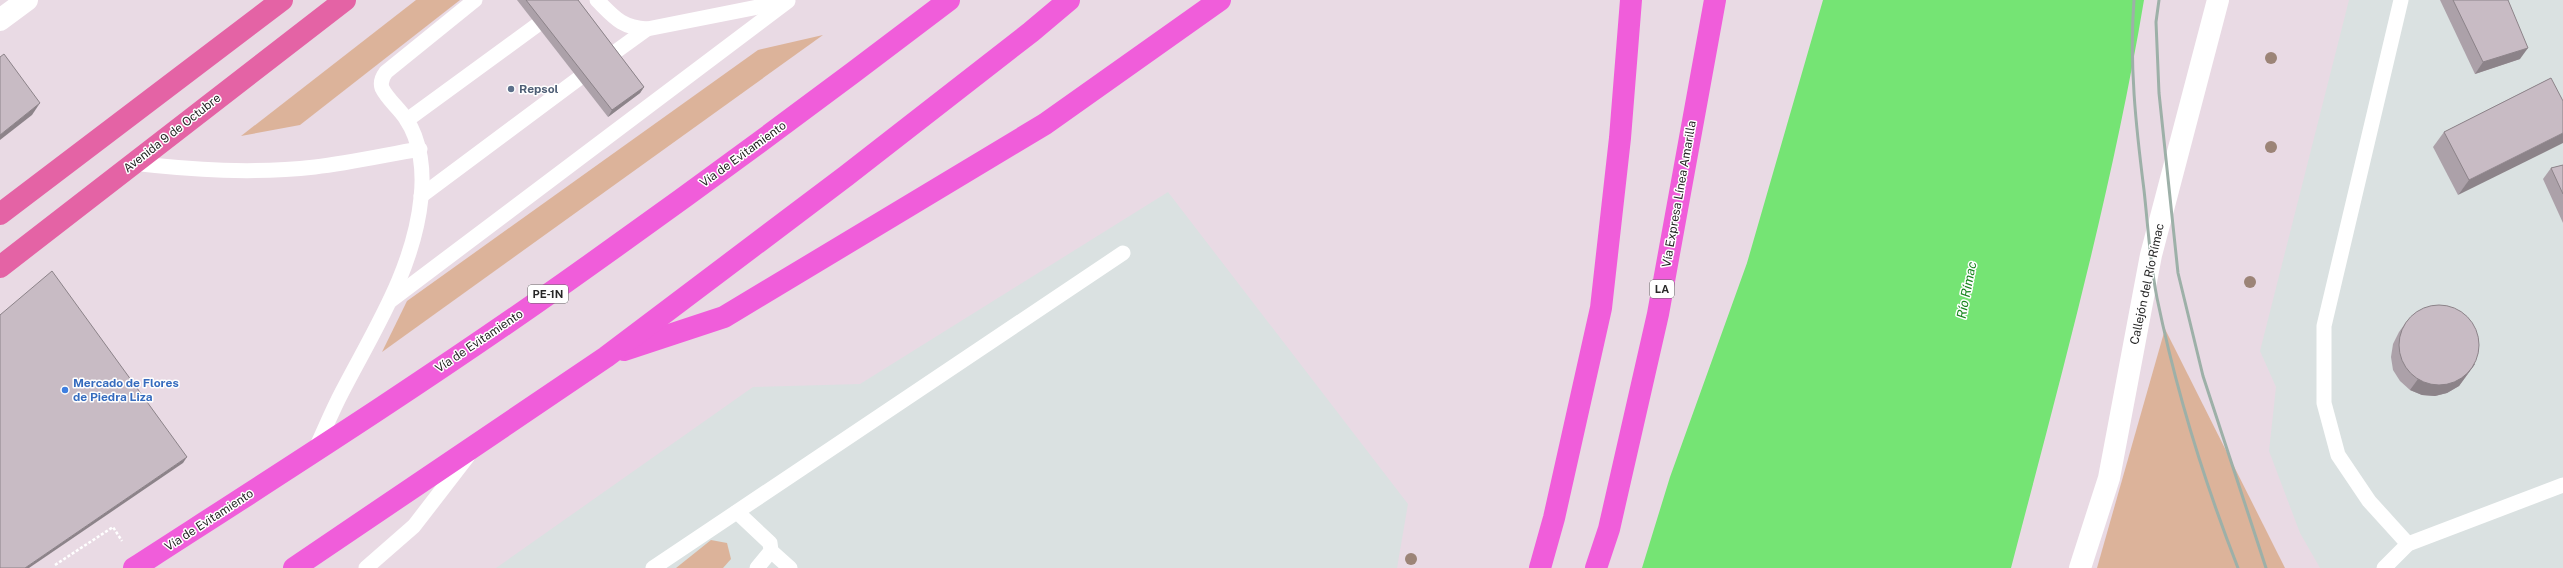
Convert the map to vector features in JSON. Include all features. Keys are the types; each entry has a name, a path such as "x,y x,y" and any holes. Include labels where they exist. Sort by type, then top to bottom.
{"highway":[{"name":"Vía de Evitamiento","path":"134,568 315,450 561,286 798,114 949,0"},
{"path":"294,568 606,357 846,176 1031,32 1069,0"},
{"path":"606,357 724,317 1045,124 1220,0"},
{"path":"1540,568 1554,518 1601,308 1620,138 1630,0"},
{"name":"Vía Expresa Línea Amarilla","path":"1596,568 1609,529 1658,314 1714,3"}],"main road":[{"path":"0,214 282,0"},
{"name":"Avenida 9 de Octubre","path":"0,267 132,163 345,0"}],"street":[{"path":"0,20 26,0"},
{"name":"Callejón del Río Rímac","path":"2080,568 2109,478 2151,255 2218,0"}],"lane":[{"path":"315,450 341,394 389,302 413,245 422,196 420,149 407,120 382,88 382,78 386,72 475,0"},
{"path":"597,0 619,22 630,28 647,29 791,0"},
{"path":"389,302 791,0"},
{"path":"2401,0 2324,326 2324,403 2338,455 2369,501 2408,544"},
{"path":"407,120 537,25"},
{"path":"611,55 647,29"},
{"path":"422,196 578,79"},
{"path":"132,163 205,171 253,171 315,167 420,149"},
{"path":"653,568 1123,253"},
{"path":"366,568 414,526 478,443"},
{"path":"2384,568 2408,544 2563,485"},
{"path":"737,512 770,543 771,551 790,568"},
{"path":"756,568 771,551"}],"path":[{"path":"55,565 114,527"}],"shaded area":[{"path":"416,0 460,0 300,125 241,136"},
{"path":"2349,0 2563,0 2563,568 2320,568 2300,533 2269,451 2276,387 2260,351"},
{"path":"823,35 382,352 407,301 758,50"},
{"path":"1168,192 1408,504 1397,568 496,568 753,387 860,384"},
{"path":"2165,329 2285,568 2097,568"},
{"path":"711,540 727,543 731,559 723,568 676,568"}],"water":[{"name":"Río Rímac","path":"1823,0 2144,0 2117,143 2101,215 2011,568 1642,568 1670,477 1747,263"}],"building":[{"path":"526,0 578,0 644,87 612,110"},
{"path":"2453,0 2508,0 2528,48 2483,62"},
{"path":"4,54 40,103 0,135 0,57"},
{"path":"2551,78 2563,101 2563,133 2469,180 2444,132"},
{"path":"2563,165 2563,194 2551,168"},
{"name":"Mercado de Flores de Piedra Liza","path":"52,271 187,457 25,568 0,568 0,315"},
{"path":"2439,305 2454,308 2467,317 2476,330 2479,345 2476,360 2467,373 2454,382 2439,385 2424,382 2411,373 2402,360 2399,345 2402,330 2411,317 2424,308"}],"railway":[{"path":"2134,0 2132,47 2134,95 2151,258 2157,298 2173,367 2202,469 2238,568"},
{"path":"2159,0 2156,22 2159,93 2178,273 2203,376 2266,568"}],"place":[{"name":"Repsol","path":"511,89"},
{"name":"Mercado de Flores de Piedra Liza","path":"65,390"}]}
